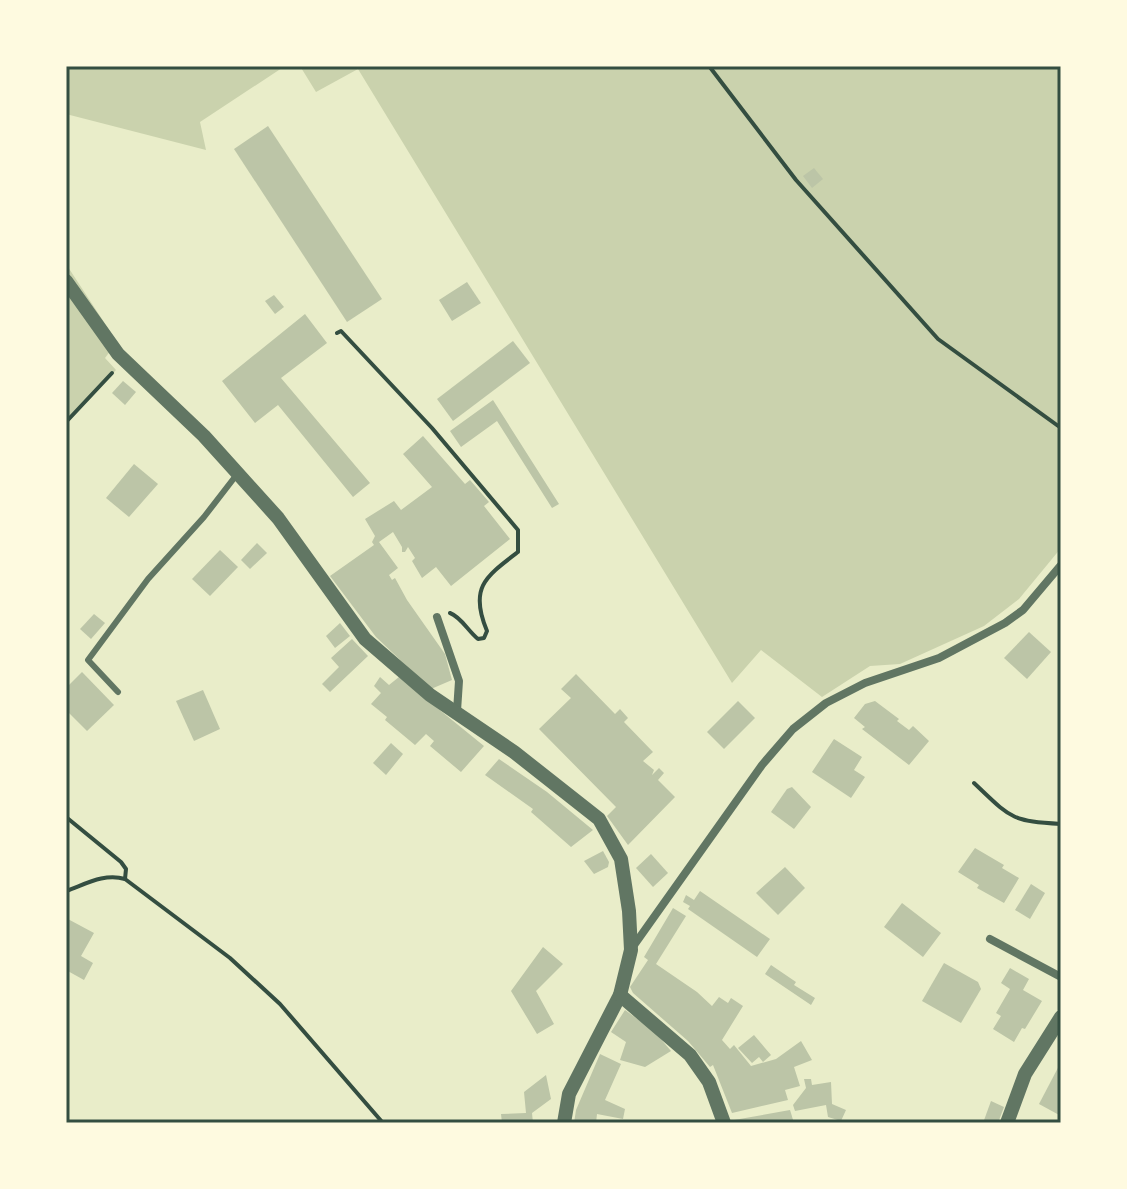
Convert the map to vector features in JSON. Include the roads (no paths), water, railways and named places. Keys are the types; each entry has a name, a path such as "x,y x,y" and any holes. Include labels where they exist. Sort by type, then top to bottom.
{"street":[{"path":"66,281 101,333 125,360 204,436 278,518 365,639 430,695 457,711 599,819 621,859 631,950 620,995 569,1094 564,1123"},
{"path":"631,950 762,765 793,729 826,703 865,683 939,658 1005,623 1023,610 1061,565"},
{"path":"437,617 459,681 457,711"},
{"path":"990,939 1061,977"},
{"path":"620,995 690,1055 709,1082 724,1123"},
{"path":"1007,1123 1025,1074 1061,1017"}],"lane":[{"path":"118,692 88,660 148,579 204,517 238,473"}]}
